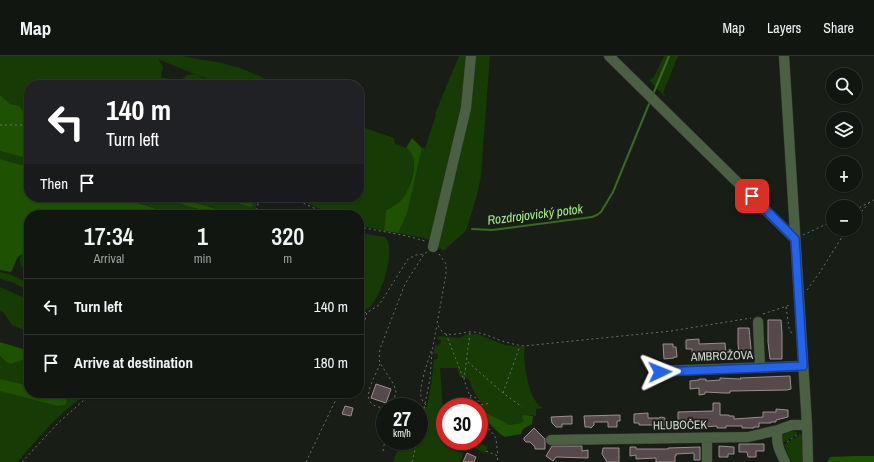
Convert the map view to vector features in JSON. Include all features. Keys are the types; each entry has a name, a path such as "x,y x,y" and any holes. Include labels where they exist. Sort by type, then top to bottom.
{"street":[{"path":"433,247 466,108 472,56"},
{"path":"609,56 795,239"},
{"path":"784,56 808,462"},
{"name":"AMBROŽOVA","path":"756,318 760,368"},
{"name":"AMBROŽOVA","path":"660,372 803,366"},
{"name":"HLUBOČEK","path":"551,440 748,437 792,425 807,425"},
{"path":"778,430 776,438 777,444 785,462"},
{"path":"707,438 707,462"}],"path":[{"path":"0,125 24,125"},
{"path":"862,206 874,200"},
{"path":"301,202 319,210"},
{"path":"862,211 870,202"},
{"path":"795,239 826,224"},
{"path":"364,228 424,240 433,247 446,264 446,274 432,351 432,370 427,398"},
{"path":"808,290 843,236"},
{"path":"394,398 396,392 380,363 380,349 405,284 424,254 433,247"},
{"path":"364,313 379,305 408,260 416,255 424,254"},
{"path":"445,334 456,335 470,332 520,345 671,331 756,318 786,306"},
{"path":"364,326 368,312"},
{"path":"437,324 439,329 445,334 471,398"},
{"path":"464,380 468,361 470,332"},
{"path":"503,393 520,345"},
{"path":"422,398 427,363 432,351"},
{"path":"468,361 503,393 522,407"},
{"path":"376,406 373,406 369,401 368,396 369,389 380,363"},
{"path":"469,394 476,398 482,406 490,402"},
{"path":"22,462 58,423 86,398"},
{"path":"306,462 337,398"},
{"path":"488,428 496,439 498,456 497,462"},
{"path":"783,444 798,434"},
{"path":"412,462 415,450"},
{"path":"486,451 498,456"}],"green space":[{"path":"0,56 184,56 221,63 242,69 266,80 210,80 158,59 163,66 161,77 175,80 24,80 24,113 19,107 10,104 0,95"},
{"path":"459,56 490,56 481,176 466,231 443,251 432,240 398,233 407,214 422,148 425,148 436,115 435,114"},
{"path":"664,56 678,56 663,93 666,98 649,80 654,77"},
{"path":"194,74 208,80 181,80 187,75"},
{"path":"0,95 10,104 19,106 24,112 24,158 0,151"},
{"path":"364,128 394,138 395,144 409,149 414,160 411,182 402,199 393,207 386,210 384,231 364,226 364,210 322,210 305,202 364,202"},
{"path":"412,138 422,148 407,214 398,233 384,231 386,210 397,204 409,188 414,165 411,152 406,148"},
{"path":"0,151 24,158 24,166 0,159"},
{"path":"0,159 24,166 24,202 134,202 160,210 24,210 24,253 19,256 11,272 0,270"},
{"path":"134,202 175,202 201,210 160,210"},
{"path":"175,202 192,202 220,210 201,210"},
{"path":"192,202 232,202 243,205 246,202 257,202 255,210 220,210"},
{"path":"233,202 254,202 251,207"},
{"path":"364,234 385,237 388,243 389,252 386,274 378,295 373,303 365,310"},
{"path":"22,254 24,254 24,270 20,262"},
{"path":"0,272 9,274 24,281 24,288 14,283 0,279"},
{"path":"0,287 24,298 24,330 12,325 3,312 0,311"},
{"path":"477,334 505,345 525,347 525,366 532,396 540,406 544,408 536,409 536,416 530,415 521,423 509,425 488,414 488,398 478,398 468,378 460,377 457,368 440,368 442,398 436,398 436,450 455,450 463,453 460,462 393,462 398,450 428,450 428,401 434,358 435,360 438,358 437,353 433,355 436,343 437,346 441,343 441,340 437,339 438,336 460,338 465,335"},
{"path":"0,342 24,349 24,360 11,364 6,362 0,356"},
{"path":"0,356 6,362 13,364 24,360 24,398 81,398 50,425 17,462 0,462"},
{"path":"0,379 24,385 24,397 0,391"},
{"path":"27,398 66,399 67,402 65,405 58,406"},
{"path":"488,414 509,425 521,423 524,420 522,418 523,415 533,416 532,424 523,429 521,434 505,437 488,422"},
{"path":"792,431 797,432 797,434 783,443 782,437 786,433"},
{"path":"799,433 804,438 804,462 792,462 784,445 799,435"},
{"path":"478,450 486,450 485,453"},
{"path":"874,456 874,462 827,462 830,457"}],"building":[{"path":"768,320 781,320 782,359 770,359"},
{"path":"738,328 749,328 751,349 750,354 748,355 749,356 739,355"},
{"path":"699,339 699,344 725,343 726,354 719,355 719,357 712,357 712,355 705,355 705,353 692,354 692,349 686,349 686,340"},
{"path":"663,344 673,344 673,347 676,347 677,357 664,359"},
{"path":"790,376 791,389 787,390 730,391 730,393 705,392 705,394 699,395 699,388 690,389 690,381 699,379 706,379 706,381 720,380 720,378 741,379 740,378"},
{"path":"376,384 391,389 388,398 376,398 376,400 371,398"},
{"path":"713,403 720,403 720,415 734,416 734,419 763,417 763,412 776,412 776,409 788,410 788,417 776,420 776,422 759,423 759,427 754,428 742,428 742,426 726,426 726,428 717,428 717,426 703,427 703,420 689,420 689,428 683,428 682,422 678,422 678,412 713,411"},
{"path":"345,406 353,408 351,416 342,414"},
{"path":"648,413 648,418 665,418 665,429 655,429 655,425 639,425 639,423 634,423 634,414"},
{"path":"620,415 620,421 617,421 617,427 608,427 608,422 594,422 594,425 591,428 585,427 584,416"},
{"path":"572,416 572,424 562,424 562,427 556,427 552,423 551,417"},
{"path":"534,428 545,439 545,449 535,449 530,442 526,442 524,440 524,438"},
{"path":"739,444 764,444 764,451 756,451 756,457 748,457 747,452 739,452"},
{"path":"552,446 582,446 582,451 588,450 588,458 556,457 553,461 546,456"},
{"path":"719,446 734,447 734,454 728,454 728,457 719,457"},
{"path":"630,447 636,447 636,449 668,449 700,447 700,460 694,460 694,453 676,454 675,462 656,462 656,458 636,459 636,455 630,456"},
{"path":"603,448 619,448 619,462 607,462 602,454"},
{"path":"467,453 476,457 474,462 463,462"}],"waterway":[{"name":"Rozdrojovický potok","path":"654,92 669,56"},
{"name":"Rozdrojovický potok","path":"472,229 492,230 592,217 597,215 601,212 613,192 649,104"}],"route":[{"path":"660,372 803,366 795,239 752,196"}]}
